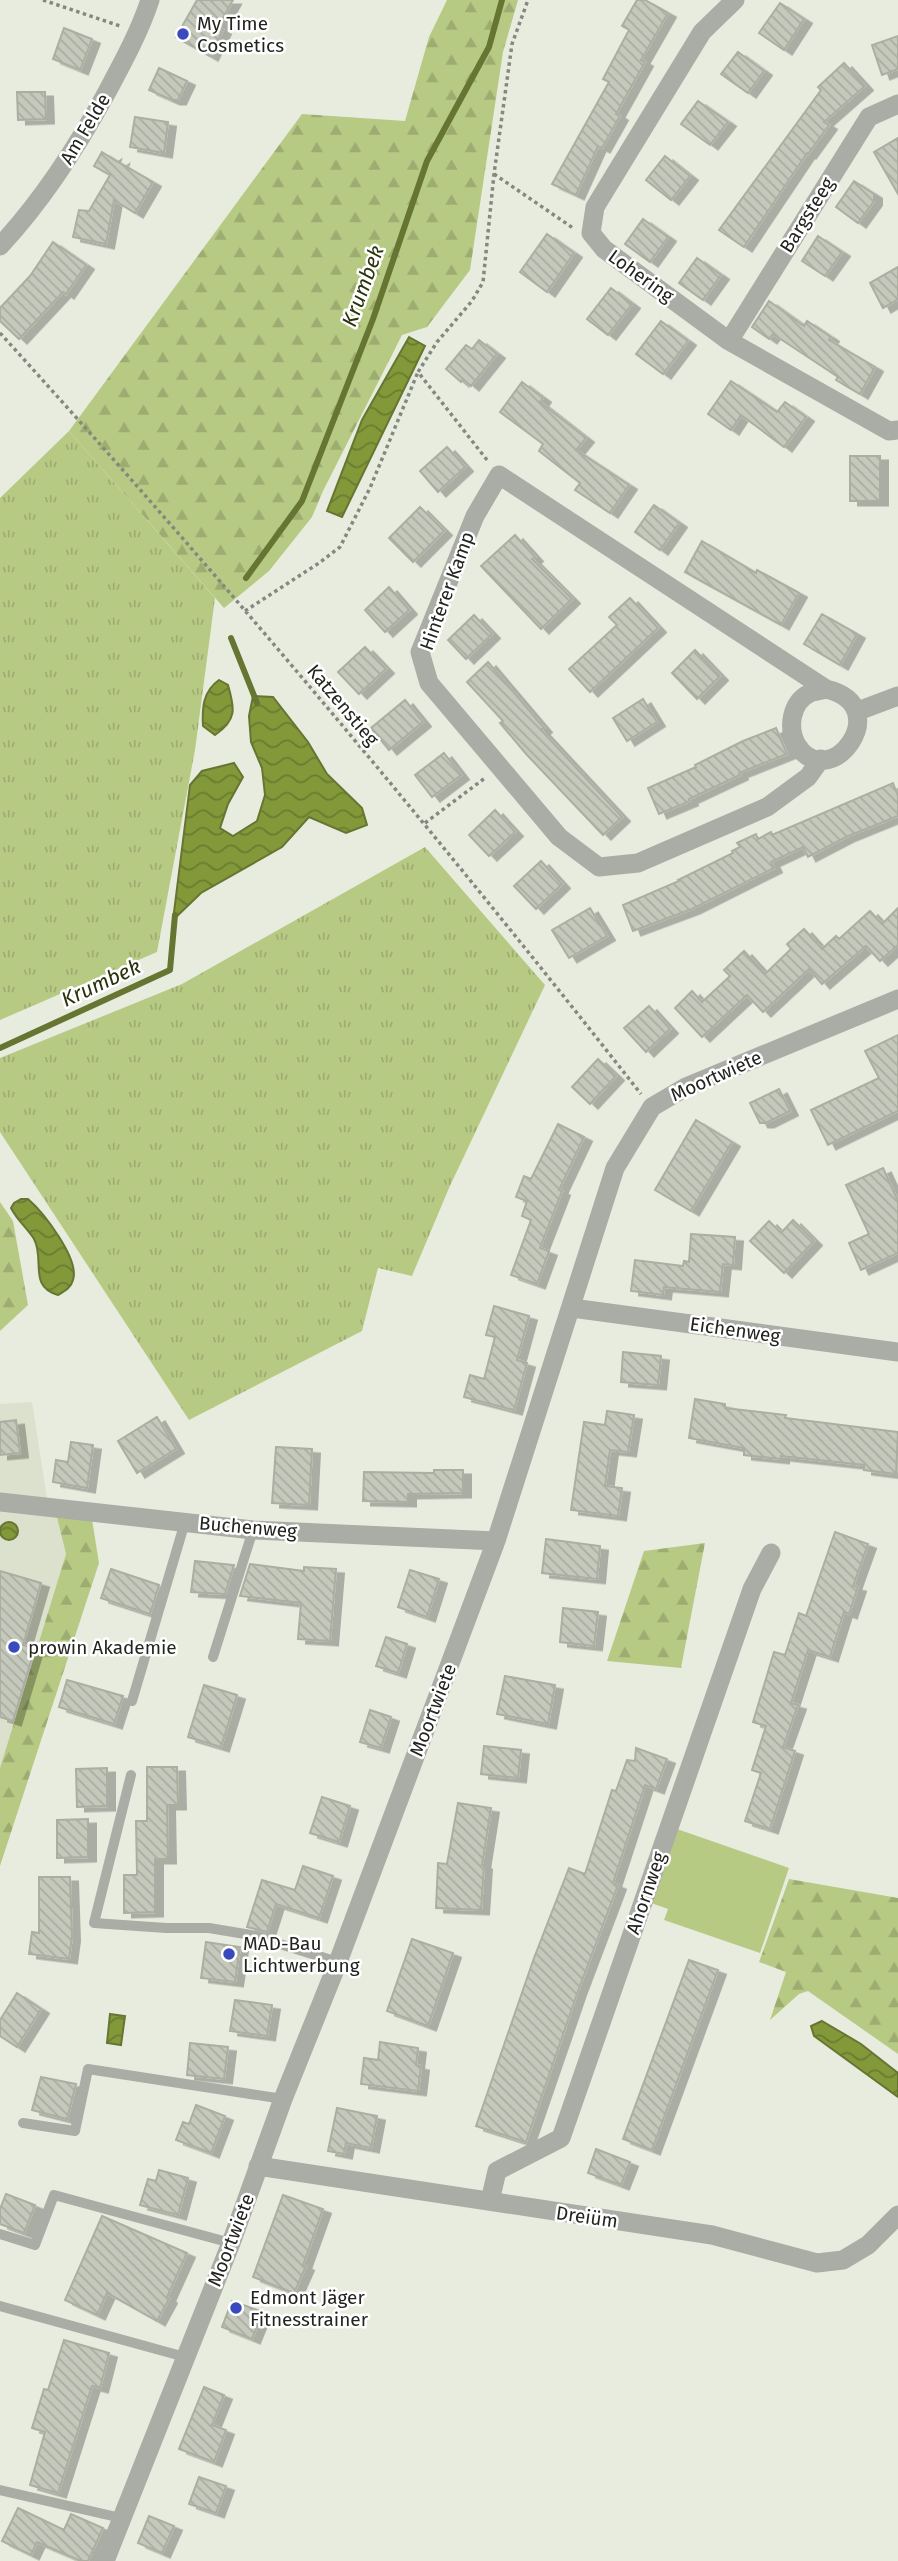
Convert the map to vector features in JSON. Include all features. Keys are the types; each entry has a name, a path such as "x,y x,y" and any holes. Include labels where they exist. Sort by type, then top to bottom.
{"street":[{"name":"Am Felde","path":"0,246 53,183 139,33 150,0"},
{"name":"Lohering","path":"735,0 702,32 595,207 591,233 604,249 729,341 889,431 898,430"},
{"name":"Bargsteeg","path":"729,341 869,117 898,104"},
{"path":"499,475 826,689 840,692 852,701 858,711 898,696"},
{"name":"Hinterer Kamp","path":"499,475 475,516 420,652 429,683 559,837 599,867 638,863 767,807 808,777 821,759 834,758 847,752 857,740 860,723 858,711"},
{"path":"821,759 808,756 797,745 790,724 796,705 808,694 826,689"},
{"name":"Moortwiete","path":"105,2561 231,2243 283,2098 338,1962 496,1541 615,1168 652,1107 686,1087 898,999"},
{"name":"Eichenweg","path":"572,1308 898,1352"},
{"name":"Buchenweg","path":"0,1502 253,1530 496,1541"},
{"name":"Ahornweg","path":"489,2201 497,2171 561,2138 752,1590 771,1553"},
{"name":"Dreiüm","path":"258,2166 712,2235 817,2263 843,2260 868,2245 898,2215"}],"lane":[{"path":"132,1701 185,1522"},
{"path":"213,1657 253,1530"},
{"path":"131,1775 94,1923 209,1928 241,1933 338,1962"},
{"path":"23,2123 75,2131 88,2069 283,2098"},
{"path":"0,2234 35,2245 54,2195 231,2243"},
{"path":"0,2306 185,2357"},
{"path":"0,2490 121,2518"}],"path":[{"path":"43,0 139,33"},
{"path":"244,611 340,547 370,488 418,372 437,342 472,301 483,282 494,174 512,44 528,0"},
{"path":"494,174 575,230 591,233"},
{"name":"Katzenstieg","path":"0,332 92,434 425,823 652,1107"},
{"path":"418,372 499,475"},
{"path":"425,823 501,767"}],"shaded area":[{"path":"32,1402 47,1498 55,1509 66,1554 0,1768 0,1404"}],"green space":[{"path":"447,0 518,0 503,52 470,270 427,327 402,335 312,517 269,571 224,608 69,431 302,114 405,121 429,37"},
{"path":"69,431 215,598 195,750 157,952 0,1020 0,498"},
{"path":"425,847 545,985 449,1188 412,1276 378,1268 362,1331 189,1420 0,1132 0,1058 182,984"},
{"path":"0,1202 13,1221 28,1305 0,1331"},
{"path":"55,1509 91,1513 99,1563 0,1866 0,1768 66,1554"},
{"path":"705,1543 681,1668 607,1661 644,1551"},
{"path":"677,1829 789,1868 760,1953 664,1920 668,1909 651,1903"},
{"path":"789,1879 898,1898 898,2054 808,1991 799,1994 770,2020 786,1972 759,1962"}],"water":[{"path":"409,337 425,346 342,517 327,511 362,420"},
{"path":"219,680 228,685 233,707 231,719 215,735 203,726 203,713 207,695"},
{"path":"253,696 273,697 308,742 327,774 362,808 367,825 346,833 309,817 282,847 201,893 173,920 190,785 202,771 234,763 243,777 228,804 220,828 233,836 257,821 265,795 262,768 251,742 249,716"},
{"path":"21,1199 28,1199 42,1214 59,1236 71,1260 74,1271 72,1283 58,1295 43,1286 34,1239 11,1208"},
{"path":"5,1522 13,1522 18,1531 16,1538 5,1540 0,1535 0,1527"},
{"path":"110,2014 125,2016 121,2045 107,2043"},
{"path":"822,2021 861,2044 898,2073 898,2097 814,2036 811,2026"}],"building":[{"path":"197,0 233,0 218,27 223,30 210,56 176,37"},
{"path":"637,0 645,0 668,13 641,60 645,62 616,114 620,116 602,148 598,146 576,195 552,184 609,82 603,79 629,30 622,26"},
{"path":"780,3 804,19 784,50 759,33"},
{"path":"64,28 92,39 80,70 53,59"},
{"path":"898,36 898,69 882,75 872,45"},
{"path":"738,52 764,71 748,93 721,74"},
{"path":"844,63 865,86 824,122 829,125 744,247 719,230 821,90 818,87"},
{"path":"159,68 187,81 178,100 149,90"},
{"path":"17,92 45,92 46,119 18,120"},
{"path":"698,101 728,122 710,145 681,124"},
{"path":"135,117 168,122 164,153 130,147"},
{"path":"898,138 898,194 874,152"},
{"path":"102,152 118,162 121,160 120,163 153,182 135,213 114,200 106,244 73,237 79,210 89,211 110,175 94,166"},
{"path":"665,156 690,176 671,200 646,180"},
{"path":"854,181 874,194 874,201 858,223 836,207"},
{"path":"643,219 668,237 650,262 625,244"},
{"path":"547,234 574,253 547,292 520,272"},
{"path":"818,236 842,252 825,276 802,261"},
{"path":"53,242 86,265 66,294 63,292 19,339 0,321 0,308 30,276"},
{"path":"697,258 721,275 703,300 679,283"},
{"path":"898,267 898,299 883,308 870,283"},
{"path":"611,288 632,304 608,335 587,319"},
{"path":"769,301 804,326 807,321 831,337 829,340 875,367 860,394 836,380 838,377 773,334 769,339 752,327"},
{"path":"661,321 688,341 663,374 636,354"},
{"path":"479,340 497,354 471,386 463,379 461,382 446,369 466,345 472,349"},
{"path":"731,381 777,412 785,402 806,417 784,447 741,415 731,430 708,414"},
{"path":"522,382 543,398 540,402 586,438 576,450 629,485 610,513 575,490 580,483 539,451 543,444 500,412"},
{"path":"447,447 465,467 438,492 420,471"},
{"path":"850,456 880,456 880,501 850,501"},
{"path":"654,505 679,523 660,550 635,532"},
{"path":"420,507 444,531 413,562 389,538"},
{"path":"515,535 535,557 532,559 572,599 541,629 481,566"},
{"path":"702,541 756,573 757,570 799,593 781,625 685,572"},
{"path":"389,587 409,610 385,632 365,610"},
{"path":"630,598 658,628 590,692 569,669 617,625 609,617"},
{"path":"822,614 857,634 840,665 804,644"},
{"path":"474,615 492,634 466,659 448,640"},
{"path":"365,647 386,669 359,694 338,672"},
{"path":"695,650 720,676 697,699 672,673"},
{"path":"488,662 544,728 541,730 622,817 603,835 527,755 500,723 503,721 467,682"},
{"path":"643,699 657,722 627,741 613,718"},
{"path":"405,700 423,722 389,750 371,728"},
{"path":"776,728 787,754 739,773 740,775 689,799 690,801 659,814 648,788 696,767 695,765 743,741"},
{"path":"444,753 461,775 432,797 415,775"},
{"path":"893,783 898,796 898,816 846,837 808,857 803,847 771,862 774,868 692,909 633,931 623,905 679,881 733,853 732,851 740,847 737,843 756,834 758,839 771,832 772,835"},
{"path":"495,810 515,832 489,856 469,835"},
{"path":"541,861 562,884 536,909 514,886"},
{"path":"590,908 607,936 569,958 552,930"},
{"path":"898,908 898,945 880,961 866,946 822,984 809,969 763,1012 747,995 702,1037 675,1008 692,991 702,1002 730,976 724,970 744,951 765,974 791,949 787,944 804,929 822,949 836,936 839,939 870,911 882,924"},
{"path":"649,1006 670,1029 646,1052 624,1028"},
{"path":"898,1035 898,1111 828,1145 811,1110 879,1078 865,1051"},
{"path":"598,1059 616,1076 590,1104 572,1087"},
{"path":"779,1089 790,1111 766,1123 760,1123 750,1103"},
{"path":"696,1120 732,1142 691,1211 655,1190"},
{"path":"558,1124 584,1137 559,1190 562,1191 540,1248 549,1251 537,1284 511,1275 531,1220 522,1216 527,1201 516,1197 524,1176 531,1179"},
{"path":"883,1168 898,1201 898,1253 861,1270 849,1243 869,1234 846,1185"},
{"path":"793,1220 814,1241 784,1273 750,1241 769,1221 781,1233"},
{"path":"691,1234 735,1237 733,1265 723,1264 720,1292 664,1287 663,1295 631,1291 635,1260 683,1266 684,1261 689,1262"},
{"path":"494,1306 529,1316 517,1360 527,1363 514,1410 464,1397 470,1375 484,1379 495,1337 486,1335"},
{"path":"623,1352 661,1356 658,1385 621,1382"},
{"path":"695,1399 725,1404 725,1408 786,1415 785,1418 898,1432 896,1474 864,1470 864,1465 744,1455 744,1448 689,1438"},
{"path":"607,1411 634,1415 628,1452 610,1450 605,1486 622,1488 618,1516 571,1510 584,1422 605,1425"},
{"path":"157,1417 176,1449 137,1473 118,1441"},
{"path":"16,1420 20,1453 0,1455 0,1422"},
{"path":"71,1442 93,1445 87,1488 53,1482 56,1460 68,1462"},
{"path":"276,1447 312,1449 309,1505 272,1503"},
{"path":"434,1470 463,1470 463,1493 408,1494 408,1502 363,1501 364,1472 434,1473"},
{"path":"835,1532 868,1544 853,1586 858,1587 849,1614 844,1612 830,1657 808,1650 791,1703 798,1705 783,1747 795,1751 770,1829 745,1821 761,1773 752,1770 766,1726 753,1722 774,1652 785,1655 799,1613 806,1616"},
{"path":"546,1539 600,1546 597,1579 542,1573"},
{"path":"195,1561 234,1565 225,1594 191,1592"},
{"path":"250,1564 304,1571 304,1567 336,1569 330,1641 298,1639 301,1603 240,1596"},
{"path":"111,1569 159,1585 150,1614 101,1598"},
{"path":"410,1570 439,1579 427,1617 398,1607"},
{"name":"prowin Akademie","path":"0,1571 41,1583 23,1645 35,1648 13,1721 0,1717"},
{"path":"563,1608 598,1612 594,1646 560,1642"},
{"path":"386,1637 407,1644 398,1673 376,1666"},
{"path":"505,1676 555,1685 548,1724 497,1714"},
{"path":"67,1680 123,1696 114,1724 59,1707"},
{"path":"204,1685 237,1695 221,1747 188,1737"},
{"path":"370,1710 391,1717 381,1748 360,1742"},
{"path":"484,1746 521,1750 518,1778 481,1774"},
{"path":"636,1748 667,1759 656,1789 645,1785 613,1883 618,1885 526,2142 476,2126 534,1958 569,1868 585,1874 612,1790 616,1791 627,1760 635,1761"},
{"path":"147,1767 177,1767 178,1805 167,1805 168,1859 155,1859 155,1912 124,1913 124,1875 137,1875 136,1821 147,1821"},
{"path":"107,1768 107,1806 77,1807 76,1769"},
{"path":"322,1797 350,1806 339,1842 310,1833"},
{"path":"458,1803 491,1808 482,1865 481,1910 436,1908 438,1863 447,1864"},
{"path":"88,1819 88,1857 57,1858 57,1820"},
{"path":"303,1866 333,1876 319,1918 276,1904 267,1932 247,1927 262,1880 295,1890"},
{"path":"39,1877 70,1877 72,1937 69,1959 29,1954 32,1932 39,1933"},
{"path":"412,1939 453,1953 428,2026 387,2011"},
{"path":"206,1942 240,1947 235,1982 201,1978"},
{"path":"689,1960 718,1970 652,2150 623,2139"},
{"path":"17,1993 41,2009 17,2047 0,2036 0,2020"},
{"path":"235,2000 272,2005 267,2036 230,2031"},
{"path":"380,2042 418,2048 416,2065 421,2066 418,2091 361,2084 364,2058 378,2060"},
{"path":"190,2043 228,2047 224,2079 187,2075"},
{"path":"41,2077 76,2084 67,2119 32,2110"},
{"path":"196,2105 225,2116 211,2153 176,2140 183,2122 189,2124"},
{"path":"337,2108 377,2116 371,2148 346,2143 344,2154 328,2151"},
{"path":"596,2149 630,2162 621,2185 588,2173"},
{"path":"159,2170 188,2178 178,2215 140,2205 148,2179 156,2181"},
{"path":"6,2194 35,2205 24,2233 0,2224 0,2209"},
{"path":"283,2195 323,2209 303,2265 306,2266 294,2293 253,2277"},
{"path":"102,2216 187,2253 157,2321 107,2293 97,2315 65,2300"},
{"path":"232,2301 263,2312 252,2339 222,2327"},
{"path":"64,2340 109,2353 100,2388 92,2386 58,2493 30,2485 45,2432 32,2428"},
{"path":"204,2387 224,2395 212,2425 226,2430 214,2462 179,2449"},
{"path":"199,2477 226,2486 216,2513 189,2504"},
{"path":"18,2508 64,2530 71,2514 103,2528 88,2561 81,2561 37,2542 31,2555 2,2541"},
{"path":"149,2516 174,2526 162,2553 138,2543"}],"waterway":[{"name":"Krumbek","path":"246,578 302,501 373,319 427,161 489,47 502,0"},
{"name":"Krumbek","path":"231,638 257,703"},
{"name":"Krumbek","path":"0,1048 170,970 175,915"}],"place":[{"name":"My Time Cosmetics","path":"183,34"},
{"name":"prowin Akademie","path":"14,1647"},
{"name":"MAD-Bau Lichtwerbung","path":"229,1954"},
{"name":"Edmont Jäger Fitnesstrainer","path":"236,2308"}]}
